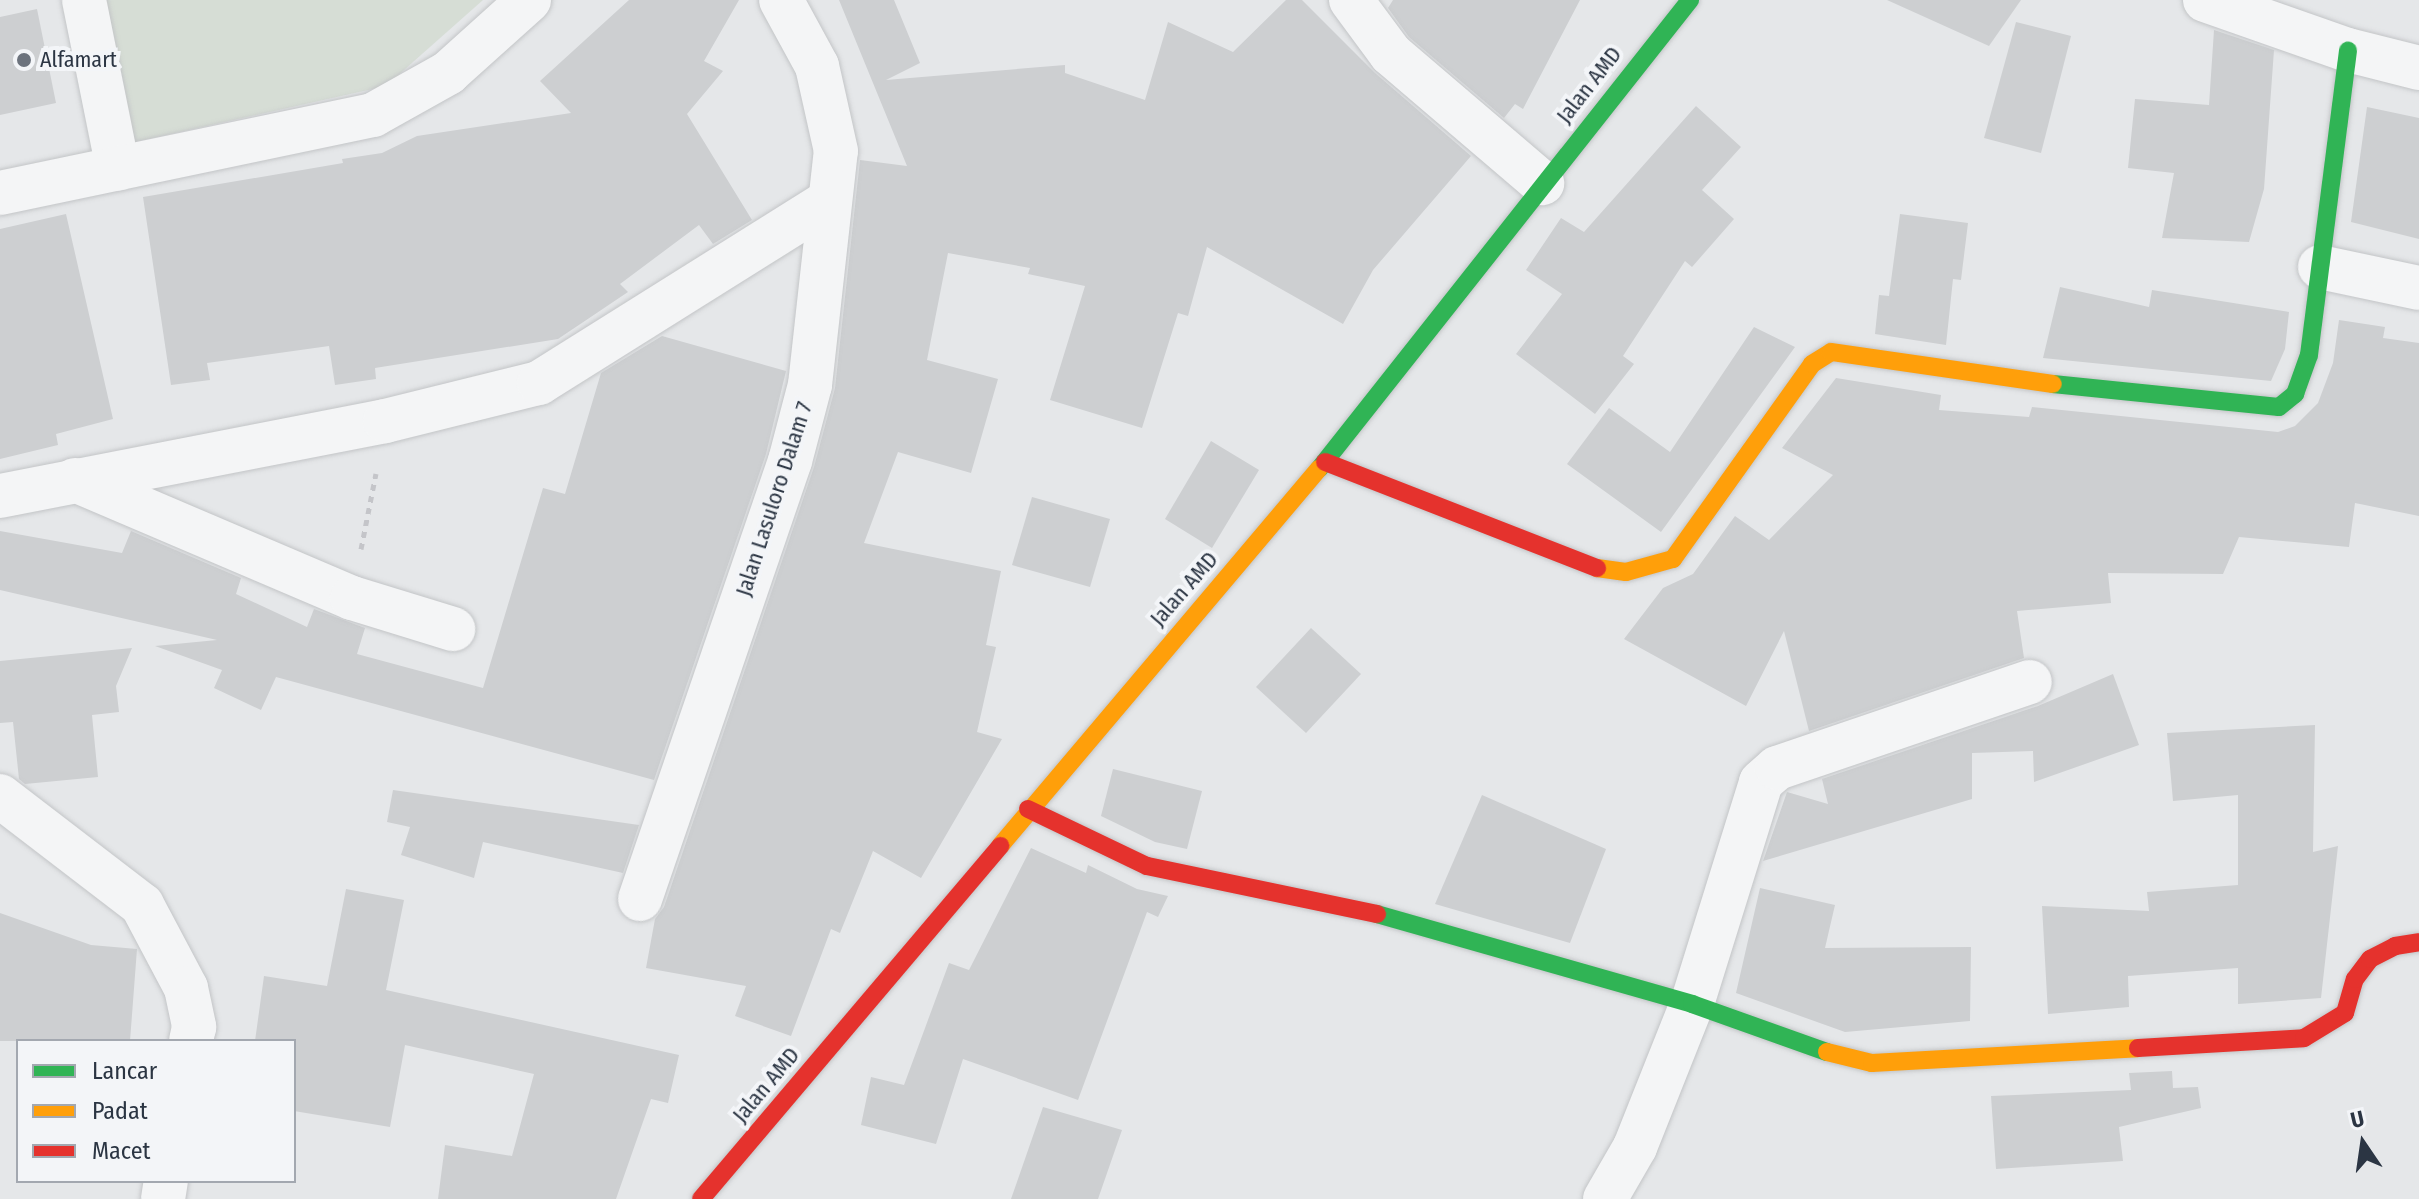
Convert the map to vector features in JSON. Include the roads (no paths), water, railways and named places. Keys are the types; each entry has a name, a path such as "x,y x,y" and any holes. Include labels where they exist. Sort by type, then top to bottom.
{"street":[{"path":"84,0 118,169"},
{"path":"0,193 373,115 448,73 529,0"},
{"name":"Jalan Lasuloro Dalam 7","path":"640,899 790,461 810,385 836,151 827,97 781,0"},
{"path":"1351,0 1391,54 1542,183"},
{"name":"Jalan AMD","path":"701,1199 1028,809 1325,462 1542,183 1690,0"},
{"path":"2205,0 2348,50 2419,68"},
{"path":"1325,462 1596,568 1650,569 1673,559 1821,355 1831,352 1995,378 2279,407 2295,394 2309,355 2348,50"},
{"path":"0,496 385,421 539,383 829,201"},
{"path":"2320,267 2419,288"},
{"path":"75,480 352,598 453,629"},
{"path":"1605,1199 1635,1147 1692,1004 1757,790 1770,773 2030,682"},
{"path":"0,796 142,905 186,988 194,1027 191,1039"},
{"path":"1028,809 1147,866 1374,913 1692,1004 1846,1059 1872,1063 2304,1038 2345,1013 2355,979 2370,959 2395,946 2419,942"}],"place":[{"name":"Alfamart","path":"24,60"}]}
